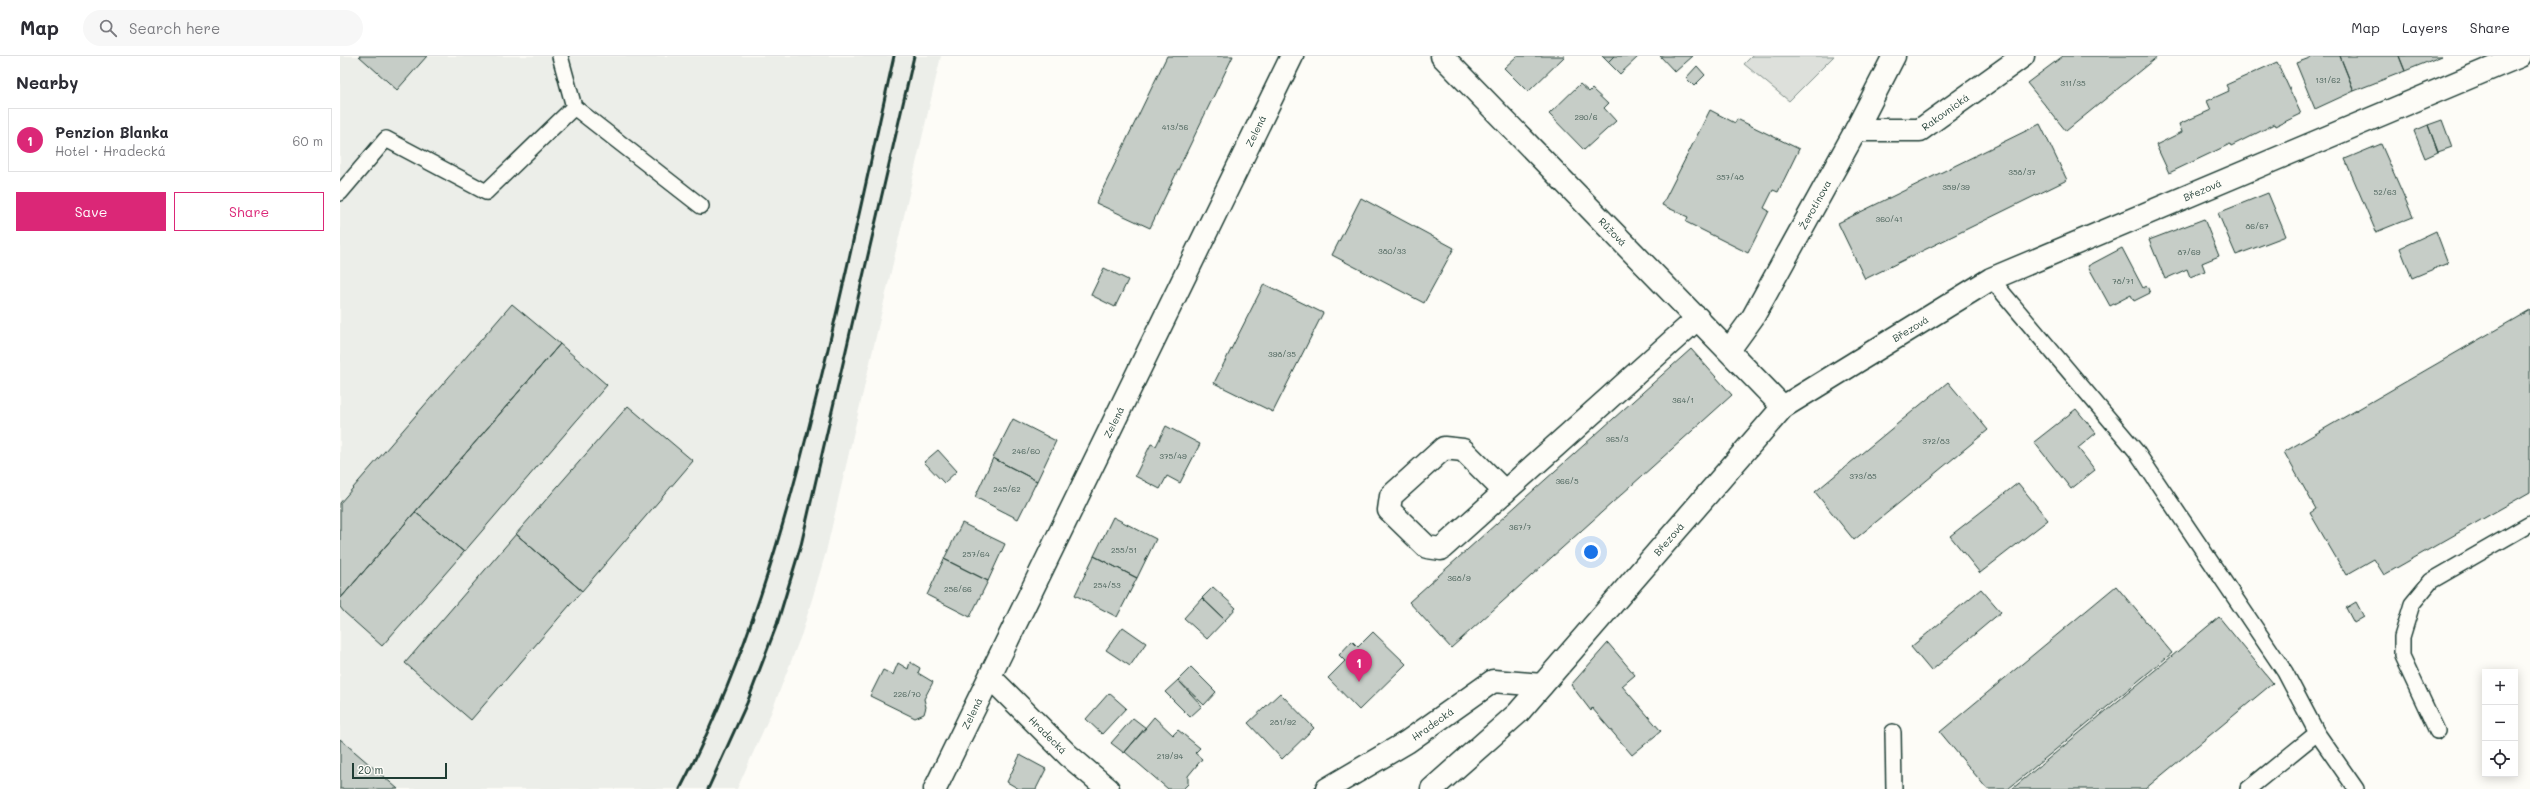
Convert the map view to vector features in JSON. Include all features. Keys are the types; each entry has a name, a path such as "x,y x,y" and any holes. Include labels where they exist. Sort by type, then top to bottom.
{"street":[{"name":"Zelená","path":"935,789 1292,56"},
{"name":"Růžová","path":"1442,56 1783,407"},
{"name":"Žerotínova","path":"1729,350 1754,318 1856,130 1894,56"},
{"name":"Rakovnická","path":"1856,130 1920,130 2023,56"},
{"name":"Březová","path":"1432,789 1518,713 1783,407 1991,279 2520,56"},
{"path":"1504,492 1463,450 1444,448 1391,496 1388,510 1427,547 1441,549 1698,318"},
{"name":"Hradecká","path":"990,677 1068,755 1108,789"},
{"name":"Hradecká","path":"1327,789 1407,742 1493,681 1542,685"}],"lane":[{"path":"560,56 574,107 700,206"},
{"path":"340,192 386,139 486,192 574,107"},
{"path":"1991,279 2136,451 2285,672 2317,733 2356,789"},
{"path":"2437,731 2402,656 2402,636 2412,604 2431,581 2530,524"},
{"path":"1893,732 1894,789"},
{"path":"2248,789 2317,733"}],"shaded area":[{"path":"340,56 941,56 826,552 802,633 771,713 737,789 340,789"},
{"path":"1752,56 1834,56 1789,101 1744,64"}],"building":[{"path":"359,56 427,56 397,90"},
{"path":"1167,56 1233,56 1150,228 1096,203"},
{"path":"1517,56 1565,56 1528,92 1504,68"},
{"path":"1602,56 1614,56 1608,62"},
{"path":"1614,56 1639,56 1620,74 1608,62"},
{"path":"1660,56 1693,56 1675,72"},
{"path":"2063,56 2158,56 2066,131 2027,83"},
{"path":"2315,56 2340,56 2354,91 2315,109 2296,63"},
{"path":"2340,56 2399,56 2405,71 2354,91"},
{"path":"2399,56 2442,56 2405,71"},
{"path":"2277,62 2301,114 2276,126 2275,124 2231,146 2230,144 2169,173 2156,145 2182,132 2179,124 2211,110 2207,101 2229,91 2226,85"},
{"path":"1697,66 1705,75 1694,86 1686,78"},
{"path":"1580,84 1589,92 1592,89 1608,104 1604,108 1616,121 1584,150 1549,114"},
{"path":"1710,110 1735,123 1737,119 1799,149 1778,192 1773,190 1764,208 1769,211 1748,253 1686,222 1688,217 1662,205"},
{"path":"2442,120 2452,147 2438,152 2428,125"},
{"path":"2040,124 2067,180 1865,279 1838,223"},
{"path":"2428,125 2438,152 2425,158 2414,131"},
{"path":"2381,144 2413,217 2376,232 2345,159"},
{"path":"2268,193 2286,236 2236,255 2218,213"},
{"path":"1361,198 1454,248 1424,303 1332,255"},
{"path":"2204,219 2219,256 2202,263 2205,271 2190,277 2187,269 2165,279 2149,240"},
{"path":"2436,231 2448,263 2412,278 2400,248"},
{"path":"2122,248 2143,288 2147,286 2150,293 2134,301 2131,295 2110,306 2088,266"},
{"path":"1104,268 1128,280 1115,307 1091,295"},
{"path":"1264,284 1323,313 1273,412 1214,383"},
{"path":"512,304 560,344 340,599 340,503"},
{"path":"2530,310 2530,492 2384,575 2374,559 2346,575 2310,513 2316,509 2284,452"},
{"path":"560,344 607,385 464,552 415,512"},
{"path":"1691,349 1732,395 1451,648 1409,602"},
{"path":"1948,382 1988,430 1854,540 1815,492"},
{"path":"628,406 693,461 582,591 516,534"},
{"path":"2076,409 2096,433 2078,448 2095,470 2071,489 2034,442"},
{"path":"1013,419 1056,441 1037,481 993,458"},
{"path":"1166,426 1200,444 1180,483 1167,476 1160,489 1135,476 1151,444 1156,446"},
{"path":"938,450 957,471 944,483 924,462"},
{"path":"993,458 1037,481 1018,519 975,497"},
{"path":"2018,483 2048,520 1980,573 1950,536"},
{"path":"415,512 464,552 382,646 344,612 340,607 340,599"},
{"path":"1113,517 1156,539 1137,578 1094,556"},
{"path":"962,523 1005,544 988,581 944,559"},
{"path":"516,534 582,591 471,720 405,663"},
{"path":"1094,556 1137,578 1117,617 1075,595"},
{"path":"944,559 988,581 970,617 927,595"},
{"path":"2116,586 2172,653 2008,789 1987,789 1940,732"},
{"path":"1213,587 1236,608 1225,620 1202,598"},
{"path":"1981,589 2001,612 1931,671 1911,647"},
{"path":"1202,598 1225,620 1207,639 1184,618"},
{"path":"2356,602 2364,617 2354,623 2346,608"},
{"path":"2219,617 2273,683 2145,789 2012,789"},
{"path":"1123,627 1146,643 1130,666 1106,650"},
{"path":"1373,632 1406,664 1359,710 1328,678 1345,661 1339,655 1352,641 1358,647"},
{"path":"1608,643 1635,675 1622,686 1661,731 1632,755 1592,708 1591,711 1571,685"},
{"path":"910,662 920,668 918,673 933,682 924,699 926,707 924,714 915,718 870,696 883,670 893,675 898,663 908,669"},
{"path":"1191,667 1216,692 1204,705 1178,680"},
{"path":"1178,680 1202,706 1190,717 1165,692"},
{"path":"1109,693 1126,708 1102,734 1086,719"},
{"path":"1280,693 1314,728 1282,759 1248,723"},
{"path":"1154,717 1173,735 1178,730 1200,748 1195,753 1202,759 1188,776 1188,784 1183,789 1168,789 1125,752"},
{"path":"1133,718 1146,728 1124,753 1111,743"},
{"path":"340,739 398,789 340,789"},
{"path":"1020,755 1046,769 1036,789 1019,789 1007,782"}],"railway":[{"path":"680,789 703,742 743,645 791,496 857,225 894,56"},
{"path":"708,789 747,703 777,624 801,545 914,56"}],"place":[{"name":"Penzion Blanka","path":"1359,682"}]}
